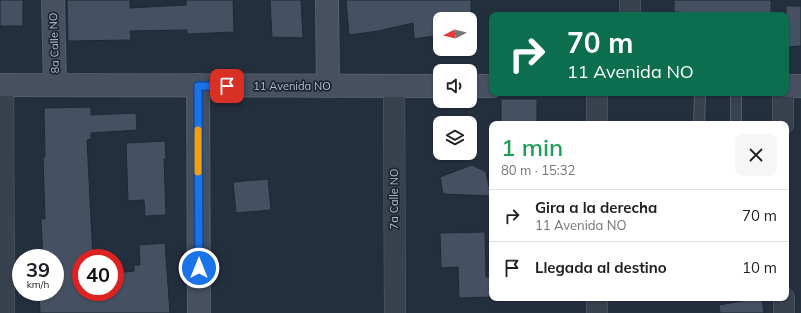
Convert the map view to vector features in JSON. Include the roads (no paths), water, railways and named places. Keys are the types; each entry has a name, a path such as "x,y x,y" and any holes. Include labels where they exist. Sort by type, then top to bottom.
{"street":[{"name":"8a Calle NO","path":"53,0 55,85"},
{"path":"326,0 328,86"},
{"path":"630,0 630,12"},
{"name":"11 Avenida NO","path":"1,85 433,86"},
{"path":"1,85 4,313"},
{"path":"198,86 200,313"},
{"name":"7a Calle NO","path":"394,86 395,313"},
{"path":"477,86 489,86"},
{"path":"789,86 801,86"},
{"path":"597,96 597,121"},
{"path":"783,96 784,121"},
{"path":"597,301 597,313"},
{"path":"784,301 784,313"}],"lane":[{"path":"699,121 700,96"},
{"path":"736,96 736,121"}]}
